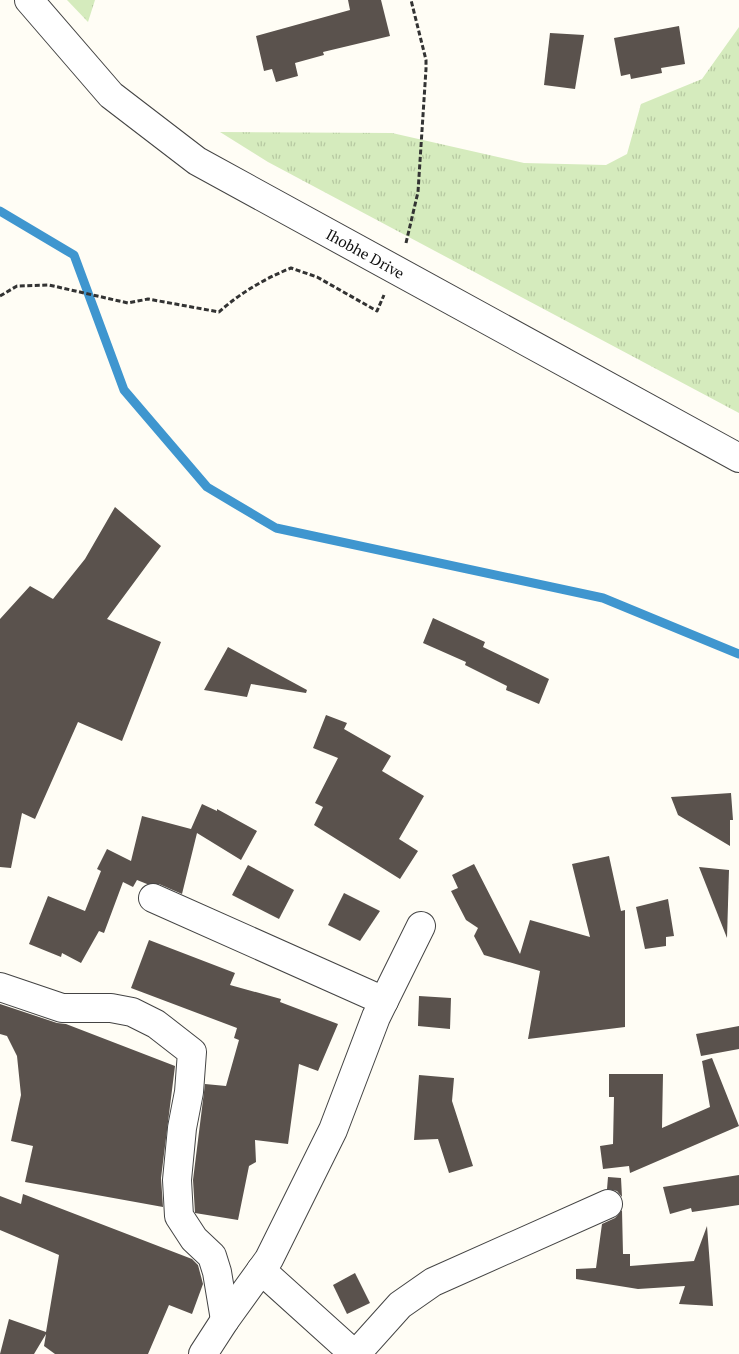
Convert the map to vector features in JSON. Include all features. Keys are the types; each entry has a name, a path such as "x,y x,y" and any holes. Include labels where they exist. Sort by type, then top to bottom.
{"street":[{"name":"Ihobhe Drive","path":"29,0 110,95 197,161 739,458"},
{"path":"153,898 384,1001"},
{"path":"203,1354 224,1320 269,1259 333,1130 384,1001 421,926"},
{"path":"0,987 62,1008 111,1008 132,1012 156,1024 192,1052 190,1092 182,1128 177,1180 179,1216 194,1239 212,1256 218,1272 224,1320"},
{"path":"261,1270 355,1354 400,1306 433,1282 608,1204"}],"path":[{"path":"0,296 17,286 49,285 128,303 148,299 219,312 235,298 267,278 290,268 317,277 377,311 397,270 418,192 426,60 411,0"}],"green space":[{"path":"67,0 95,0 88,22"},
{"path":"739,27 739,413 268,162 220,132 392,133 524,163 606,165 627,154 641,104 702,79"}],"building":[{"path":"348,0 381,0 390,36 323,52 324,55 295,63 298,76 276,82 272,69 264,71 256,36 350,10"},
{"path":"679,26 685,64 661,68 662,73 631,79 630,74 621,76 614,38"},
{"path":"550,33 584,35 575,89 544,85"},
{"path":"115,507 161,546 107,619 161,642 122,741 78,722 35,819 22,813 11,868 0,867 0,619 30,586 53,599 85,559"},
{"path":"433,618 485,642 483,647 549,679 539,704 506,690 507,686 465,665 466,662 423,643"},
{"path":"228,647 307,690 306,693 251,684 247,697 204,690"},
{"path":"326,715 347,723 344,729 391,756 382,771 424,796 399,839 418,851 400,879 314,825 323,807 315,803 338,758 313,748"},
{"path":"731,793 733,820 730,820 730,846 678,815 671,797"},
{"path":"202,804 217,811 217,809 257,831 241,860 197,833 182,894 159,884 147,884 137,880 133,887 123,882 104,933 99,931 81,963 62,953 61,957 29,944 48,896 85,911 101,871 97,869 107,849 131,861 142,816 191,829"},
{"path":"609,856 621,911 625,910 625,1027 528,1039 540,971 484,955 474,936 478,928 466,920 451,891 458,888 452,875 474,864 520,954 530,920 590,937 572,864"},
{"path":"248,865 294,890 279,919 232,895"},
{"path":"699,867 729,870 727,938"},
{"path":"344,893 380,911 360,941 328,925"},
{"path":"668,899 674,936 666,937 666,946 645,949 636,907"},
{"path":"149,940 235,973 230,985 281,999 280,1002 338,1024 318,1071 299,1064 288,1144 255,1140 256,1162 249,1166 238,1220 195,1213 193,1180 205,1084 226,1086 239,1040 234,1038 237,1028 131,988"},
{"path":"419,996 451,998 450,1029 418,1026"},
{"path":"0,1004 57,1023 66,1024 175,1066 161,1178 163,1207 25,1182 33,1146 11,1141 21,1095 17,1056 7,1036 0,1034"},
{"path":"739,1026 739,1049 701,1056 696,1034"},
{"path":"712,1058 739,1126 630,1173 629,1166 603,1169 600,1146 613,1144 614,1097 609,1097 609,1074 663,1074 662,1128 710,1107 702,1061"},
{"path":"419,1075 454,1078 452,1101 473,1166 449,1173 438,1139 414,1140"},
{"path":"739,1175 739,1205 692,1212 691,1208 670,1214 663,1187"},
{"path":"608,1177 621,1178 622,1197 617,1191 607,1189"},
{"path":"23,1194 192,1259 198,1265 203,1284 192,1314 169,1305 148,1354 55,1354 44,1346 46,1334 34,1354 0,1354 9,1319 46,1332 59,1255 0,1230 0,1196 21,1204"},
{"path":"622,1210 623,1254 630,1254 630,1266 694,1261 707,1226 713,1306 679,1304 685,1286 638,1289 576,1279 576,1269 596,1268 602,1224 615,1218"},
{"path":"355,1273 370,1303 347,1314 333,1285"}],"waterway":[{"path":"0,211 74,255 124,390 207,487 276,528 603,598 739,654"}]}
